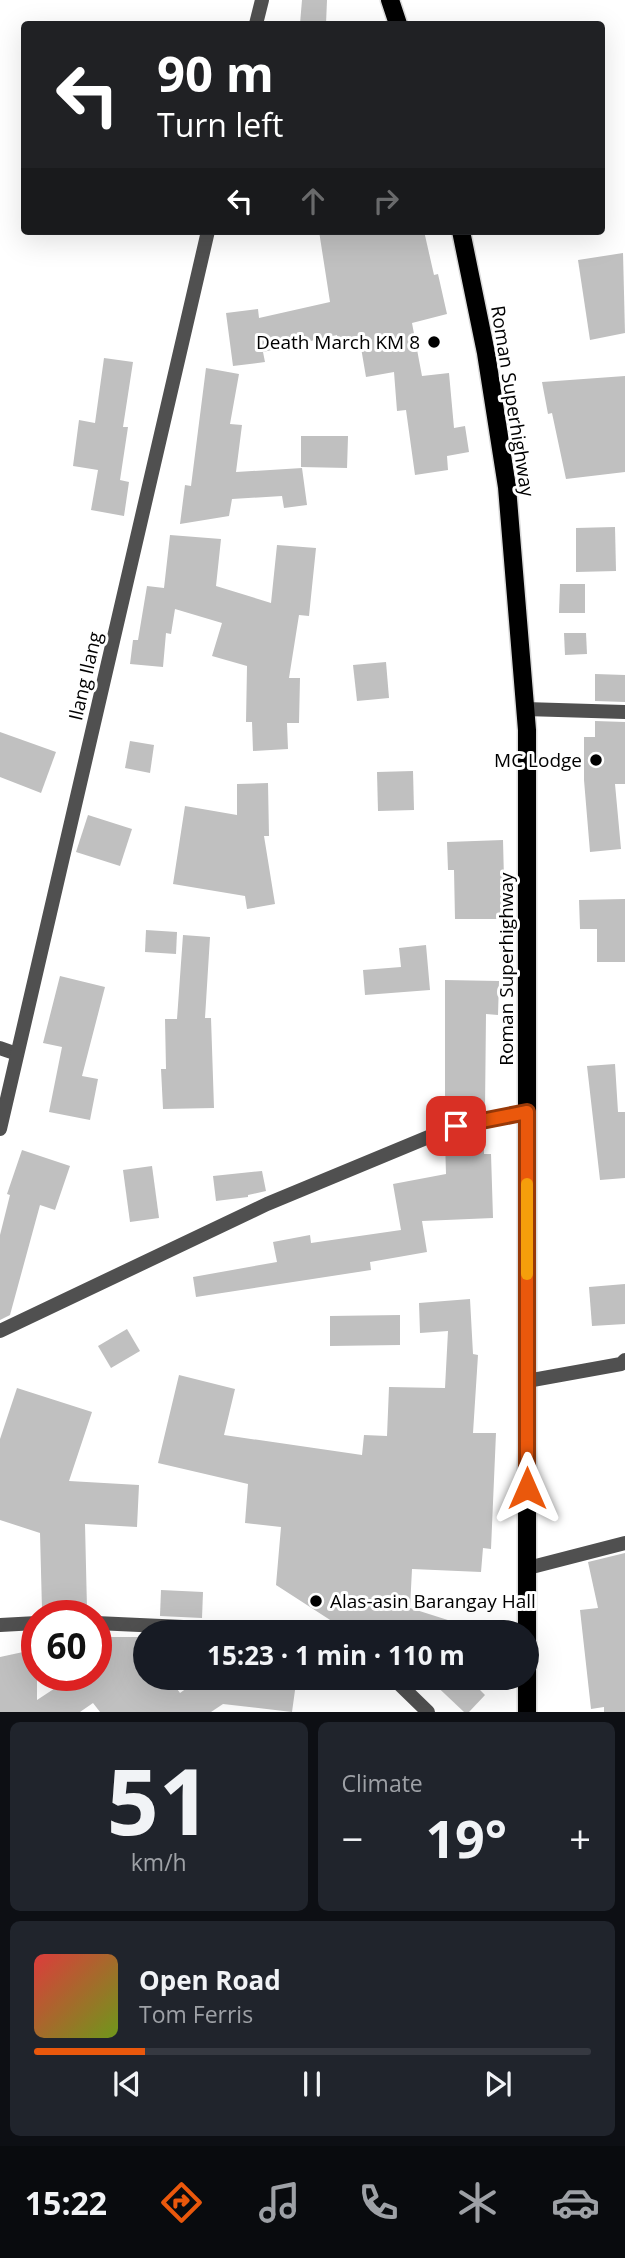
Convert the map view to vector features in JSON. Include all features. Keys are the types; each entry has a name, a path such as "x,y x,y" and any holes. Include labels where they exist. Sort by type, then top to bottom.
{"main road":[{"path":"390,0 397,21"},
{"name":"Roman Superhighway","path":"462,235 486,354 507,487 525,709 527,1712"}],"street":[{"path":"257,21 262,0"},
{"name":"Ilang Ilang","path":"0,1129 207,235"},
{"path":"525,709 625,712"},
{"path":"0,1048 18,1054"},
{"path":"0,1331 304,1189 456,1126 527,1112"},
{"path":"527,1381 621,1364 625,1360"},
{"path":"528,1568 625,1543"},
{"path":"0,1625 21,1624"},
{"path":"112,1624 133,1625"},
{"path":"405,1690 428,1712"}],"building":[{"path":"302,0 327,0 326,21 300,21"},
{"path":"320,235 425,235 434,275 438,274 447,314 412,323 422,376 449,373 454,428 465,426 469,452 447,456 448,470 415,475 406,410 397,411 394,372 366,377 359,336 338,340 337,335 263,352 265,362 233,366 226,313 258,309 259,318 330,302"},
{"path":"623,253 625,333 590,340 578,260"},
{"path":"104,358 133,362 123,427 128,427 120,480 129,482 124,516 91,510 98,470 73,466 79,420 95,423"},
{"path":"206,368 239,374 230,424 242,425 236,472 302,468 307,505 284,508 282,496 232,499 229,516 180,524 185,485 191,486"},
{"path":"625,376 625,472 566,479 552,413 548,414 542,382"},
{"path":"301,436 348,436 347,468 301,467"},
{"path":"615,527 616,571 576,572 576,528"},
{"path":"170,535 221,539 216,586 271,603 277,545 316,548 309,616 299,615 289,678 300,678 299,723 287,723 288,749 253,751 252,722 246,722 247,666 212,656 222,623 175,609 171,634 166,633 163,667 130,664 133,640 138,640 147,586 164,588"},
{"path":"560,584 585,584 585,613 559,613"},
{"path":"564,633 586,633 587,654 565,655"},
{"path":"386,662 389,698 357,701 353,665"},
{"path":"595,674 625,675 625,702 595,701"},
{"path":"595,721 625,722 625,784 615,784 621,849 590,852 584,780 584,737 595,737"},
{"path":"0,732 56,752 41,793 0,777"},
{"path":"130,741 154,745 150,773 125,768"},
{"path":"413,771 414,810 378,811 377,772"},
{"path":"268,783 269,836 264,836 275,904 247,909 245,896 173,884 185,806 237,815 237,784"},
{"path":"88,815 132,829 120,866 76,852"},
{"path":"503,840 505,919 455,919 454,870 448,870 447,842"},
{"path":"625,899 625,962 597,962 597,929 580,929 579,900"},
{"path":"146,930 177,932 176,954 145,952"},
{"path":"183,935 210,937 205,1018 211,1018 214,1108 163,1109 161,1069 166,1069 165,1019 177,1019"},
{"path":"426,945 430,990 365,995 363,970 401,967 399,948"},
{"path":"60,976 105,987 82,1076 98,1079 90,1120 49,1112 62,1047 43,1043"},
{"path":"445,980 499,981 498,1015 486,1014 485,1110 445,1120"},
{"path":"615,1064 618,1112 625,1112 625,1178 600,1180 587,1066"},
{"path":"484,1130 484,1154 491,1154 493,1218 422,1221 427,1252 370,1262 371,1270 196,1297 193,1277 277,1262 273,1242 310,1235 311,1243 401,1230 393,1184 446,1174 445,1140"},
{"path":"22,1150 70,1166 55,1210 40,1205 10,1315 0,1320 0,1235 10,1195 7,1194"},
{"path":"152,1166 159,1218 130,1222 123,1170"},
{"path":"262,1171 266,1191 248,1197 216,1201 213,1176"},
{"path":"625,1284 625,1324 592,1326 589,1287"},
{"path":"470,1299 473,1354 478,1355 473,1433 496,1433 491,1549 483,1548 481,1572 412,1569 410,1608 448,1620 330,1620 276,1585 281,1527 245,1523 248,1484 158,1463 179,1375 235,1389 224,1435 362,1455 364,1435 387,1436 389,1387 445,1388 448,1331 420,1333 419,1303"},
{"path":"400,1315 400,1345 330,1346 330,1316"},
{"path":"127,1329 140,1351 111,1368 98,1346"},
{"path":"17,1388 92,1412 69,1481 139,1485 137,1527 85,1524 87,1600 42,1600 40,1533 0,1520 0,1439"},
{"path":"625,1553 625,1712 604,1712 604,1707 591,1709 580,1610 598,1608 588,1562"},
{"path":"161,1590 203,1592 202,1618 160,1616"},
{"path":"112,1637 133,1637 133,1690 178,1690 180,1693 184,1690 295,1690 292,1712 223,1704 211,1712 100,1712 93,1703 80,1712 0,1712 0,1657 21,1652 21,1691 37,1691 37,1700 51,1691 112,1691"},
{"path":"441,1690 480,1690 485,1695 469,1712 464,1712"}],"slow traffic":[{"path":"527,1184 527,1274"}],"place":[{"name":"Death March KM 8","path":"434,342"},
{"name":"MC Lodge","path":"596,760"},
{"name":"Alas-asin Barangay Hall","path":"316,1601"}],"route":[{"path":"456,1126 527,1112 527,1488"}]}
